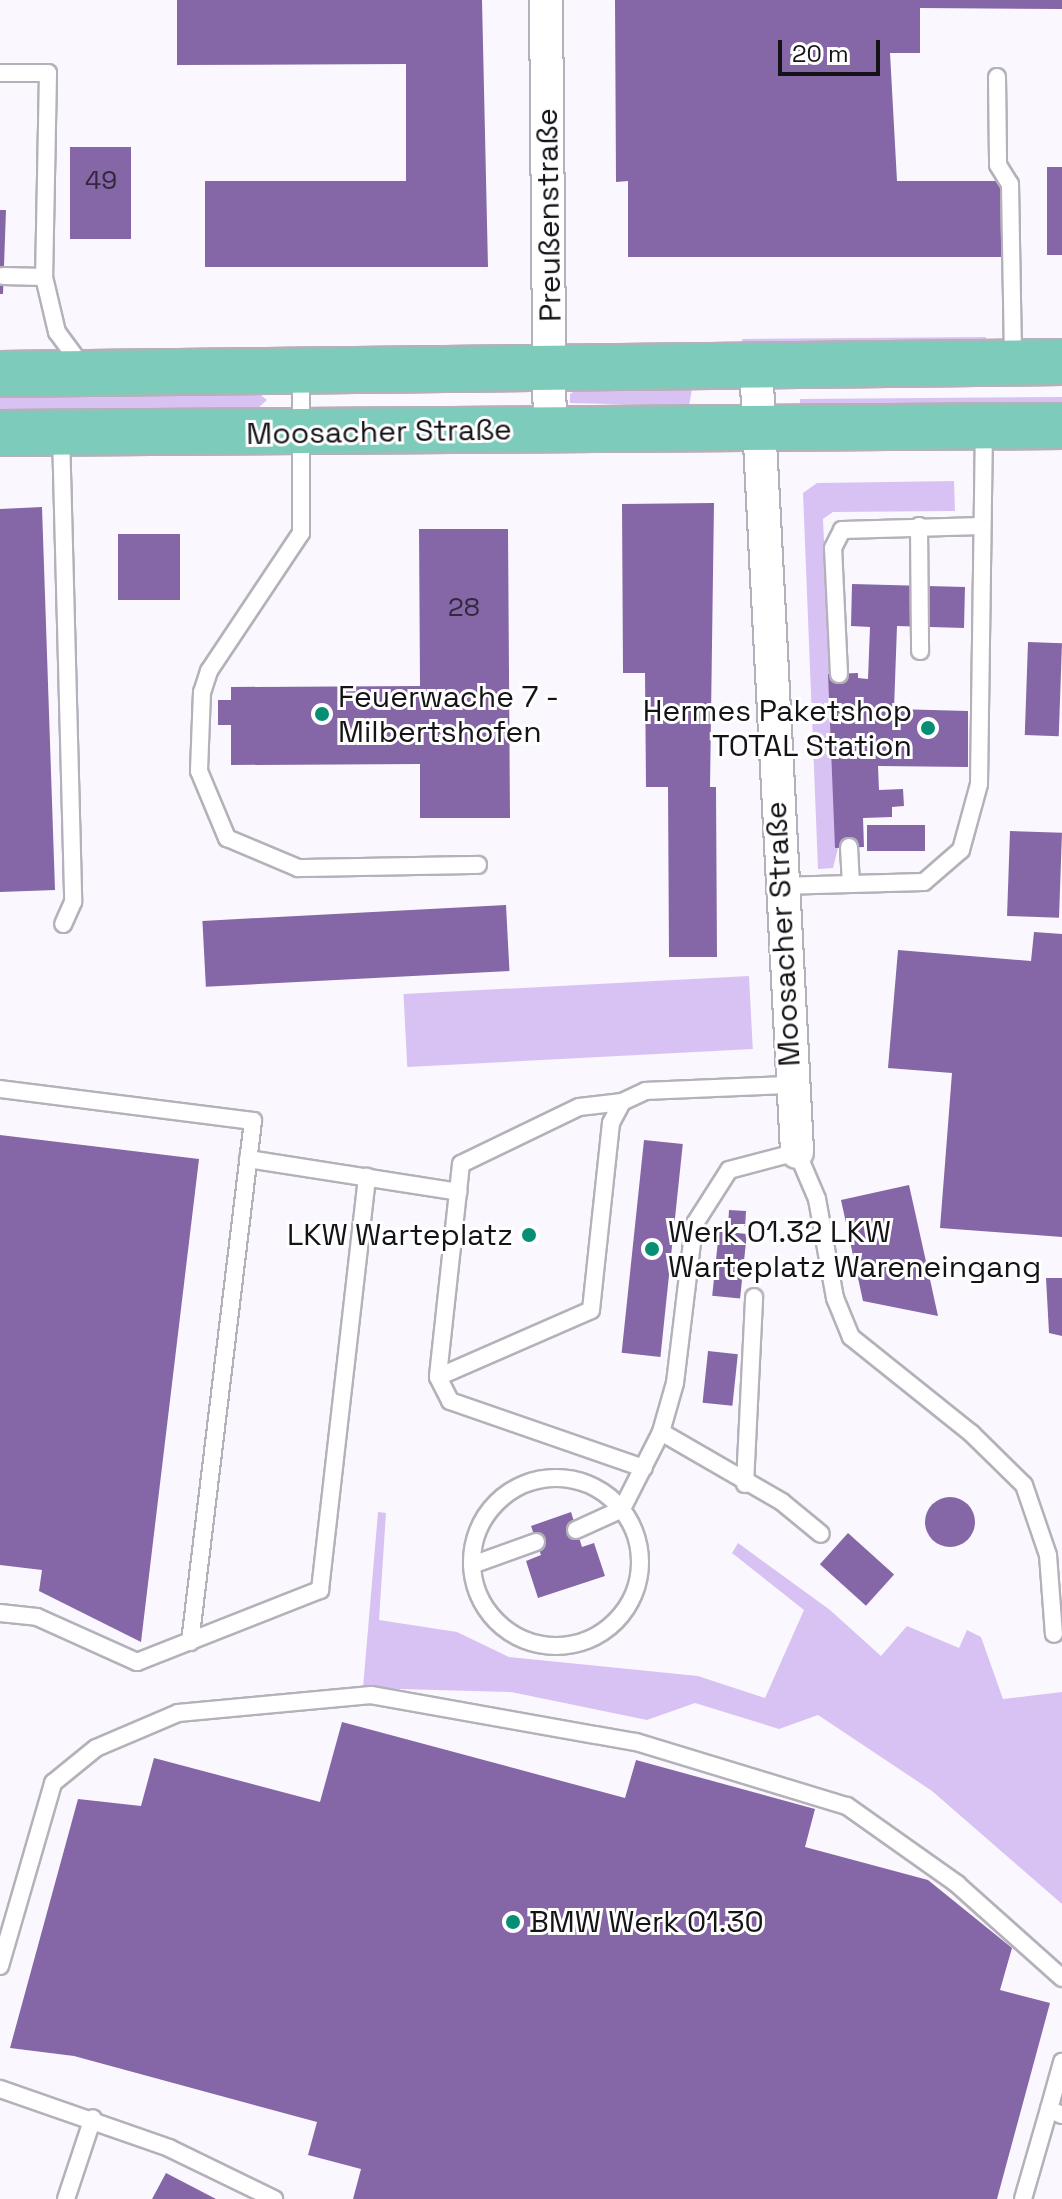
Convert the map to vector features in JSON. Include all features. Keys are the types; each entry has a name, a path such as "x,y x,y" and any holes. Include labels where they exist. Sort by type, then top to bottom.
{"main road":[{"name":"Moosacher Straße","path":"0,374 1062,362"},
{"name":"Moosacher Straße","path":"0,433 1062,426"}],"street":[{"name":"Preußenstraße","path":"546,0 552,369 550,430"},
{"name":"Moosacher Straße","path":"756,366 779,886 797,1152"}],"lane":[{"path":"0,73 48,73 44,277 57,332 88,374"},
{"path":"997,77 998,165 1010,184 1013,363"},
{"path":"3,276 44,277"},
{"path":"301,371 301,533 209,671 202,692 199,771 227,838 298,868 478,865"},
{"path":"779,886 924,882 961,850 979,784 984,426"},
{"path":"61,433 73,902 63,924"},
{"path":"919,526 920,651"},
{"path":"839,674 833,548 842,530 982,526"},
{"path":"849,847 851,884"},
{"path":"644,1468 450,1401 438,1377 461,1164 579,1107 622,1102 646,1091 791,1085"},
{"path":"0,1089 253,1121 190,1642"},
{"path":"438,1377 591,1310 611,1123 622,1102"},
{"path":"576,1530 622,1509 661,1432 675,1383 694,1225 729,1170 797,1152 817,1199 835,1298 851,1337 971,1433 1024,1485 1048,1555 1054,1634"},
{"path":"248,1159 458,1192"},
{"path":"0,1613 37,1617 137,1662 320,1590 367,1177"},
{"path":"745,1484 754,1297"},
{"path":"661,1432 745,1484 782,1502 821,1534"},
{"path":"552,1477 578,1481 602,1491 622,1509 639,1548 636,1591 621,1616 599,1635 572,1645 543,1646 516,1636 493,1618 477,1594 472,1565 474,1539 485,1515 503,1496 526,1483 552,1477"},
{"path":"472,1565 536,1542"},
{"path":"0,1966 53,1783 96,1748 178,1713 371,1695 636,1742 847,1806 957,1884 1062,1978"},
{"path":"1023,2199 1056,2112 1062,2062"},
{"path":"0,2089 93,2118 274,2199"},
{"path":"66,2199 93,2118"}],"shaded area":[{"path":"986,337 986,347 743,347 742,339"},
{"path":"692,389 689,406 570,403 570,394 576,390"},
{"path":"258,393 267,400 257,409 0,411 0,395"},
{"path":"1062,397 1062,402 800,405 800,399"},
{"path":"954,481 955,511 833,512 823,519 838,848 833,868 818,869 803,493 817,483"},
{"path":"749,976 753,1049 407,1067 403,994"},
{"path":"378,1512 386,1513 379,1620 457,1632 509,1657 698,1676 765,1698 804,1610 732,1553 738,1543 830,1610 881,1656 907,1626 959,1648 967,1630 981,1637 1003,1699 1062,1692 1062,1904 932,1791 818,1715 779,1729 695,1703 647,1720 511,1692 363,1688"}],"building":[{"path":"177,0 482,0 488,267 205,267 205,181 406,181 406,64 177,65"},
{"path":"615,0 1062,0 1062,9 920,8 920,53 890,53 897,181 1002,181 1002,257 628,257 628,181 616,182"},
{"path":"70,147 131,147 131,239 70,239"},
{"path":"1047,167 1062,167 1062,255 1047,255"},
{"path":"0,210 6,210 3,294 0,294"},
{"path":"714,503 710,787 716,787 717,957 669,957 668,787 646,787 645,673 623,673 622,504"},
{"path":"42,507 55,890 0,892 0,509"},
{"path":"419,529 508,529 510,818 420,818 420,764 231,765 231,725 218,725 218,700 231,700 231,687 420,686"},
{"path":"118,534 180,534 180,600 118,600"},
{"path":"852,584 965,587 964,628 897,626 894,709 968,711 968,767 878,766 879,790 903,789 904,806 892,807 892,817 863,818 864,847 835,848 828,674 858,673 858,678 868,679 870,627 851,626"},
{"path":"1028,642 1062,643 1059,736 1025,735"},
{"path":"867,825 925,825 925,851 867,851"},
{"path":"1010,831 1062,833 1059,918 1007,916"},
{"path":"506,905 509,971 206,987 202,921"},
{"path":"1034,932 1062,934 1062,1237 940,1228 952,1073 888,1068 898,950 1031,961"},
{"path":"0,1135 199,1159 141,1642 39,1591 42,1570 0,1565"},
{"name":"Werk 01.32 LKW Warteplatz Wareneingang","path":"644,1140 683,1144 660,1357 622,1353"},
{"path":"909,1185 938,1316 863,1301 841,1200"},
{"path":"729,1210 746,1211 745,1226 728,1225"},
{"path":"719,1231 747,1234 740,1299 712,1296"},
{"path":"1046,1278 1062,1278 1062,1336 1049,1333"},
{"path":"708,1351 738,1354 732,1406 703,1403"},
{"path":"950,1497 967,1505 975,1522 967,1539 950,1547 933,1539 925,1522 933,1505"},
{"path":"571,1512 582,1547 594,1543 605,1576 538,1598 526,1561 541,1555 531,1526"},
{"path":"848,1533 894,1574 866,1606 820,1564"},
{"name":"BMW Werk 01.30","path":"342,1722 625,1798 636,1760 815,1809 805,1847 928,1880 1012,1948 1000,1990 1050,2003 997,2199 353,2199 361,2169 308,2155 317,2122 74,2056 10,2048 78,1799 141,1806 154,1758 320,1802"},
{"path":"166,2173 216,2199 152,2199"}],"place":[{"name":"Feuerwache 7 - Milbertshofen","path":"322,714"},
{"name":"Hermes Paketshop TOTAL Station","path":"928,728"},
{"name":"LKW Warteplatz","path":"529,1235"},
{"name":"Werk 01.32 LKW Warteplatz Wareneingang","path":"652,1249"},
{"name":"BMW Werk 01.30","path":"513,1922"}]}
